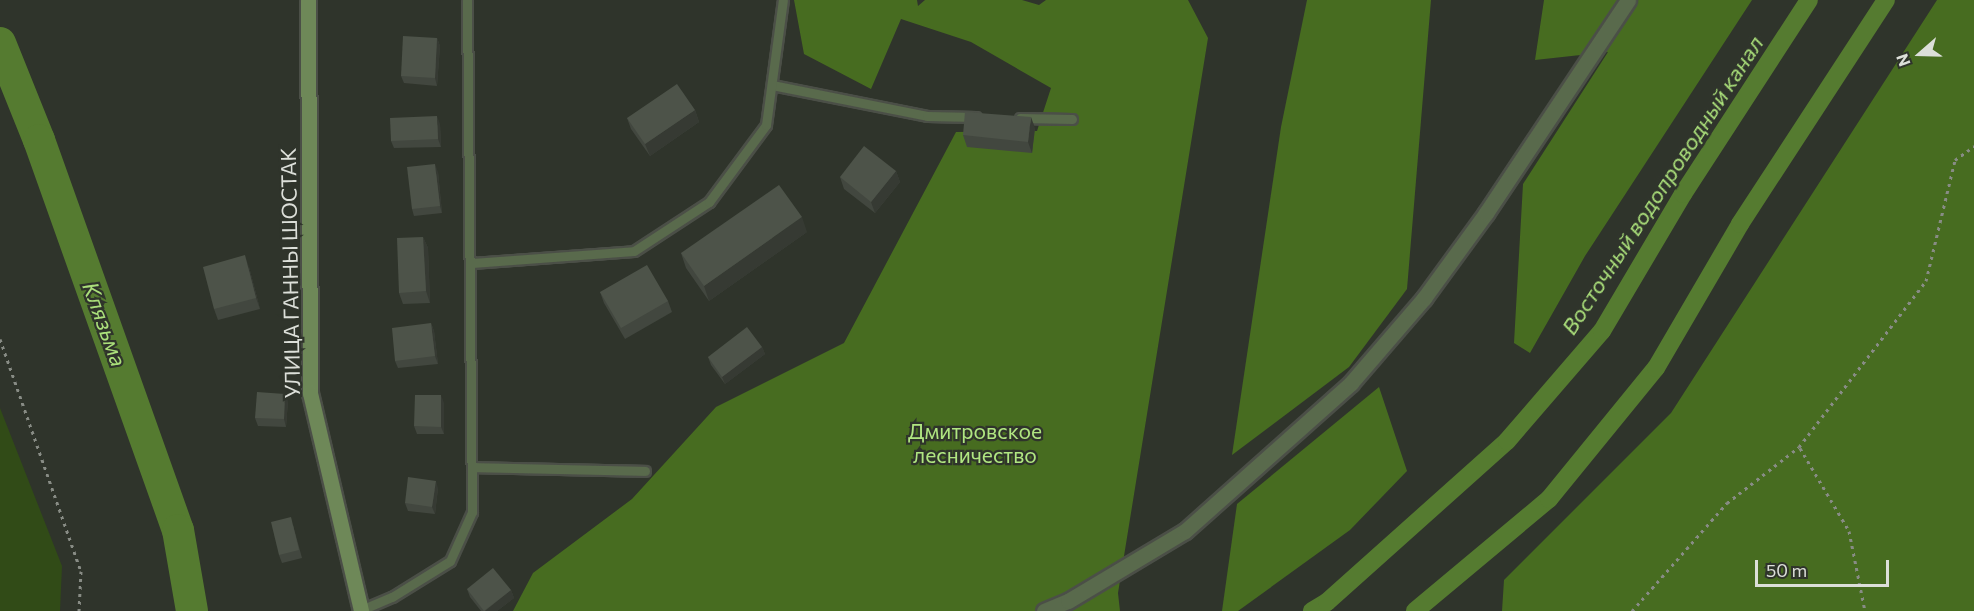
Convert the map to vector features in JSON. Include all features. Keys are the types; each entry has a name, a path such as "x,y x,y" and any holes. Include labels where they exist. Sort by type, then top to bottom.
{"main road":[{"name":"УЛИЦА ГАННЫ ШОСТАК","path":"308,0 310,393 361,610"}],"street":[{"path":"1044,611 1068,601 1185,531 1351,383 1424,298 1628,0"}],"lane":[{"path":"361,610 392,597 450,561 472,512 472,263 467,0"},
{"path":"472,263 634,251 709,201 766,125 783,0"},
{"path":"772,85 927,116 982,117"},
{"path":"1005,118 1072,119"},
{"path":"472,467 645,471"}],"path":[{"path":"1632,611 1727,503 1799,447 1926,281 1955,160 1974,146"},
{"path":"0,339 81,571 79,611"},
{"path":"1799,447 1849,531 1865,611"}],"green space":[{"name":"Дмитровское лесничество","path":"794,0 917,0 918,6 925,0 1022,0 1039,5 1046,0 1188,0 1208,38 1118,593 1120,611 513,611 533,573 632,499 716,407 844,343 956,132 1037,131 1051,88 971,42 901,19 871,89 804,54"},
{"path":"1307,0 1431,0 1407,289 1349,367 1232,455 1281,127"},
{"path":"1544,0 1752,0 1585,256 1530,353 1514,343 1523,184 1608,52 1535,60"},
{"path":"1937,0 1974,0 1974,611 1502,611 1504,580 1671,413"},
{"path":"1379,387 1407,471 1350,530 1238,611 1222,611 1237,504"},
{"path":"0,408 62,566 60,611 0,611"}],"building":[{"path":"403,36 437,38 435,78 401,76"},
{"path":"677,84 695,110 645,144 627,118"},
{"path":"965,112 1031,117 1028,142 963,135"},
{"path":"437,116 438,139 391,141 390,118"},
{"path":"864,146 896,171 871,202 840,177"},
{"path":"435,164 440,206 412,209 407,167"},
{"path":"779,185 802,217 704,286 681,253"},
{"path":"423,237 426,291 399,293 397,238"},
{"path":"245,255 256,298 214,309 203,267"},
{"path":"647,265 668,301 621,328 600,292"},
{"path":"431,323 435,356 395,361 392,328"},
{"path":"747,327 762,347 722,377 708,357"},
{"path":"257,392 285,394 284,419 255,418"},
{"path":"415,395 441,395 441,427 414,426"},
{"path":"408,477 436,481 432,507 405,503"},
{"path":"291,517 299,550 279,555 271,522"},
{"path":"493,568 511,590 484,611 467,589"}],"waterway":[{"name":"Восточный водопроводный канал","path":"1312,611 1327,602 1507,441 1602,331 1683,194 1809,0"},
{"name":"Восточный водопроводный канал","path":"1415,611 1549,499 1656,368 1740,224 1886,0"},
{"name":"Клязьма","path":"0,43 39,140 178,530 192,611"}]}
